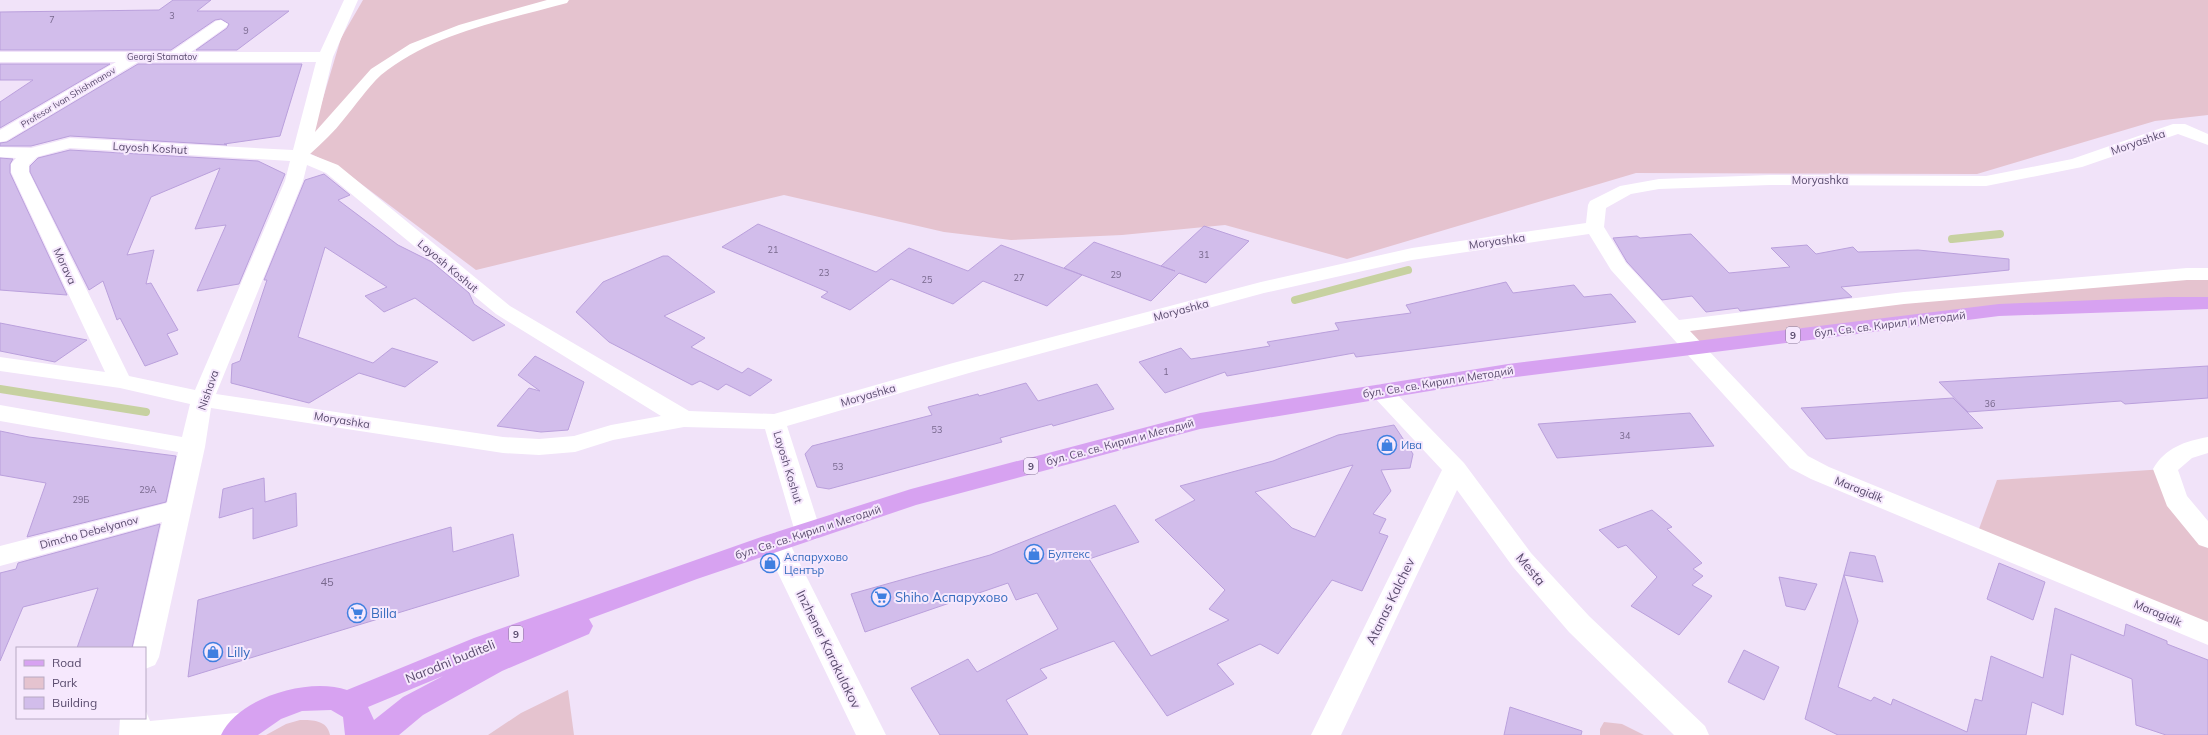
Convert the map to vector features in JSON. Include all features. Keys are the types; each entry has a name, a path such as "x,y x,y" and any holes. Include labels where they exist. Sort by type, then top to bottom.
{"main road":[{"name":"бул. Св. св. Кирил и Методий","path":"688,572 911,498 1200,421 1381,390 1508,371 1999,310 2168,303 2208,303"},
{"name":"Narodni buditeli","path":"347,703 484,646 688,572"},
{"name":"9","path":"377,735 413,706 492,663 596,619 688,572"},
{"path":"242,730 278,706 302,699 324,697 337,698 347,703 359,716 360,735"}],"street":[{"name":"Nishava","path":"146,653 193,447 202,399 294,181 299,156 325,57 351,0"},
{"path":"299,156 334,121 353,95 377,72 406,53 434,39 460,30 562,0"},
{"path":"176,56 221,24"},
{"name":"Georgi Stamatov","path":"0,57 325,57"},
{"name":"Profesor Ivan Shishmanov","path":"0,137 136,57"},
{"name":"Moryashka","path":"774,422 961,368 1268,287 1412,254 1595,227 1597,205 1626,190 1659,184 1770,180 1986,181 2076,163 2179,128 2208,140"},
{"name":"Layosh Koshut","path":"0,152 31,153 70,143 299,156 332,169 503,310 684,419 774,422 808,532"},
{"name":"Morava","path":"31,153 20,164 20,172 120,382"},
{"name":"Maragidik","path":"1595,227 1618,266 1799,462 1820,473 2202,628"},
{"path":"1674,327 1904,298 2187,274 2208,274"},
{"name":"Moryashka","path":"0,364 120,382 202,399 502,445 539,447 575,444 611,433 684,419"},
{"name":"Mesta","path":"1381,390 1455,468 1522,560 1579,624 1692,733"},
{"path":"0,414 193,447"},
{"path":"2208,444 2194,447 2179,453 2165,469 2176,500 2208,538"},
{"name":"Atanas Kalchev","path":"1326,735 1455,468"},
{"name":"Dimcho Debelyanov","path":"0,556 178,509"},
{"name":"Inzhener Karakulakov","path":"776,542 872,735"},
{"path":"134,719 134,735"},
{"path":"142,735 242,730"}],"green space":[{"path":"363,0 2208,0 2208,115 2155,121 1977,174 1636,173 1347,259 1225,225 1122,235 1011,240 944,232 784,195 476,270 340,168 307,152 341,38"},
{"path":"2208,274 2208,303 1999,310 1694,348 1674,327 1904,298"},
{"path":"2165,469 2208,538 2208,624 1976,537 1997,480"},
{"path":"568,690 574,735 488,735 521,713"},
{"path":"300,720 310,720 323,724 326,726 330,735 266,735 286,724"},
{"path":"1604,722 1622,724 1644,735 1600,735 1600,729"}],"building":[{"path":"173,0 211,0 197,11 289,11 237,50 196,50 227,28 229,24 221,19 215,20 171,50 0,50 0,12 159,10"},
{"path":"0,64 110,64 0,128 0,102 33,80 0,80"},
{"path":"138,64 302,64 280,136 224,144 227,145 70,136 31,146 0,146 0,143 7,142"},
{"path":"70,150 258,161 285,174 239,284 197,291 226,225 195,229 220,168 151,197 127,255 154,250 146,284 151,283 178,330 167,334 178,354 145,366 120,318 117,320 103,281 89,290 30,172 30,166 38,158"},
{"path":"0,158 13,159 10,164 10,173 67,295 0,290"},
{"path":"324,174 350,195 338,200 398,245 432,262 469,293 474,304 505,325 473,341 415,298 384,312 365,296 387,287 325,247 298,337 373,363 392,348 438,362 405,387 359,373 309,403 231,383 232,364 240,361 267,280 264,280 305,180"},
{"path":"758,224 876,272 909,248 968,271 1001,245 1082,275 1047,306 983,281 953,304 891,279 850,310 821,297 828,292 722,247"},
{"path":"1204,226 1249,241 1206,283 1179,273 1151,301 1064,268 1094,242 1161,266"},
{"path":"1691,234 1729,273 1790,267 1771,248 1807,245 1816,254 1853,247 1858,252 1918,250 2009,259 2009,270 1841,287 1852,297 1740,311 1738,308 1706,312 1692,296 1662,300 1627,262 1613,238 1637,236 1640,238"},
{"path":"663,256 668,256 715,292 664,316 705,338 691,347 742,373 748,368 772,380 750,396 726,384 718,390 700,381 692,385 609,342 576,312 603,282"},
{"path":"1506,282 1513,293 1574,285 1584,297 1611,294 1636,322 1356,357 1354,353 1227,376 1225,372 1165,393 1139,362 1181,348 1191,359 1270,346 1267,342 1339,330 1335,323 1411,313 1406,305"},
{"path":"0,323 87,340 55,362 0,351"},
{"path":"535,356 584,382 568,430 541,432 497,426 529,388 540,391 518,375"},
{"path":"2208,366 2208,398 2125,404 2121,401 1968,412 1939,382"},
{"path":"1026,383 1038,401 1097,384 1114,409 1053,426 1052,424 1000,438 1002,442 829,489 817,487 805,454 812,446 932,415 928,407 978,394 979,396"},
{"path":"1953,398 1983,428 1826,439 1801,408"},
{"path":"1690,413 1714,446 1557,458 1538,424"},
{"path":"1394,425 1413,454 1410,468 1381,470 1391,491 1373,514 1386,519 1379,533 1388,536 1362,591 1332,580 1278,654 1260,644 1217,664 1234,684 1167,716 1114,641 1040,669 1047,678 1006,700 1028,735 940,735 911,688 968,659 977,672 1058,629 1037,593 1016,600 1008,583 865,632 851,594 990,555 1115,505 1139,542 1089,559 1151,656 1229,620 1209,609 1225,590 1155,520 1195,500 1180,486 1273,461 1338,435","holes":["1353,465 1315,537 1292,528 1255,492"]},
{"path":"0,431 29,437 176,456 166,502 27,537 46,483 0,475"},
{"path":"264,478 265,502 296,493 297,526 253,539 253,508 219,518 223,489"},
{"path":"1652,510 1672,527 1667,529 1702,563 1693,569 1703,576 1692,585 1712,596 1679,635 1631,606 1657,577 1626,545 1618,548 1599,530"},
{"path":"160,524 132,647 77,647 98,588 23,607 0,661 0,573 16,569 18,563"},
{"path":"451,527 453,552 513,534 519,576 188,677 198,600"},
{"path":"1850,552 1875,556 1883,582 1844,575 1858,621 1838,687 1871,701 1874,697 1891,705 1893,699 1967,732 1975,699 1982,701 1991,656 2043,678 2055,608 2124,636 2126,624 2167,641 2167,644 2208,660 2208,735 2166,735 2136,725 2132,679 2071,654 2063,715 2032,702 2026,735 1838,735 1805,719"},
{"path":"1999,563 2045,582 2033,620 1987,599"},
{"path":"1779,577 1817,584 1805,610 1786,606"},
{"path":"1744,650 1779,667 1764,700 1728,682"},
{"path":"1510,707 1582,731 1581,735 1504,735"}],"waterway":[{"path":"1952,239 2000,234"},
{"path":"1295,300 1408,270"},
{"path":"0,389 146,412"}],"place":[{"name":"Ива","path":"1387,445"},
{"name":"Бултекс","path":"1034,554"},
{"name":"Аспарухово Център","path":"770,563"},
{"name":"Shiho Аспарухово","path":"881,597"},
{"name":"Billa","path":"357,613"},
{"name":"Lilly","path":"213,652"}]}
